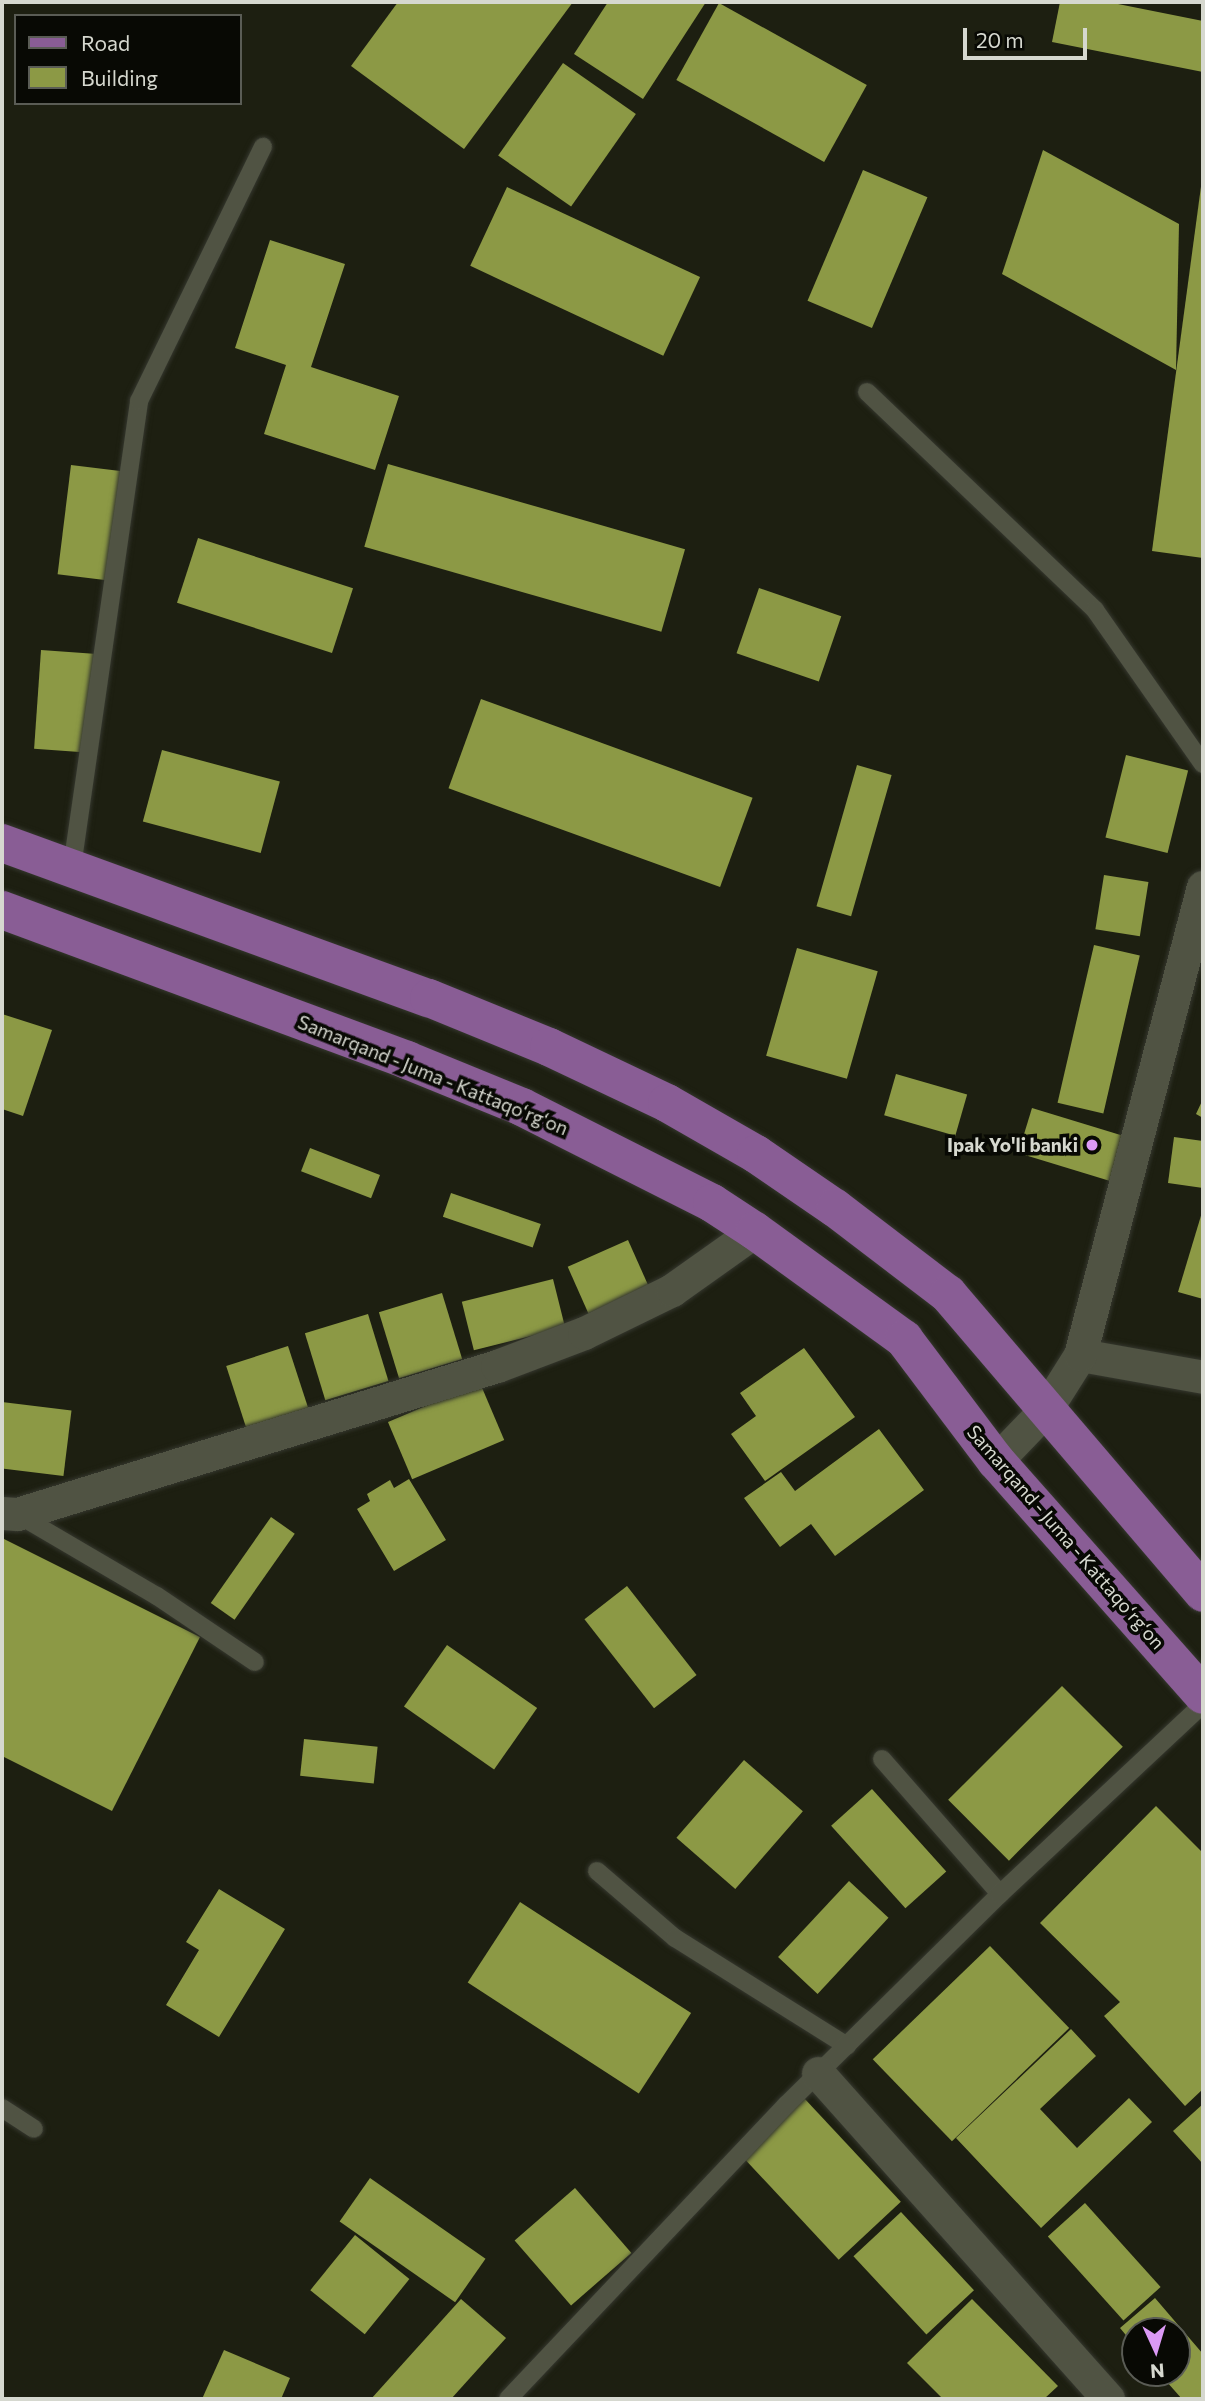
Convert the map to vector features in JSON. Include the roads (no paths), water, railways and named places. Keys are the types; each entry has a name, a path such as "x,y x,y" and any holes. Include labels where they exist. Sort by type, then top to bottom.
{"main road":[{"path":"2,843 429,998 549,1047 667,1103 756,1154 835,1208 948,1294 1203,1593"},
{"name":"Samarqand - Juma - Kattaqo‘rg‘on","path":"2,910 407,1060 522,1107 701,1198 755,1231 904,1339 996,1461 1203,1695"}],"street":[{"path":"996,1461 1046,1409 1080,1355 1203,887"},
{"path":"9,1513 458,1379 584,1333 672,1290 755,1231"},
{"path":"1080,1355 1191,1375"},
{"path":"818,2073 1108,2399"}],"lane":[{"path":"72,867 139,401 263,147"},
{"path":"867,392 1095,610 1203,764"},
{"path":"1191,1375 1203,1398"},
{"path":"9,1513 157,1596 255,1662"},
{"path":"508,2399 818,2073 1000,1894 1203,1704"},
{"path":"882,1759 1000,1894"},
{"path":"597,1871 675,1938 847,2046"},
{"path":"2,2108 34,2129"}],"place":[{"name":"Ipak Yo'li banki","path":"1092,1145"}]}
